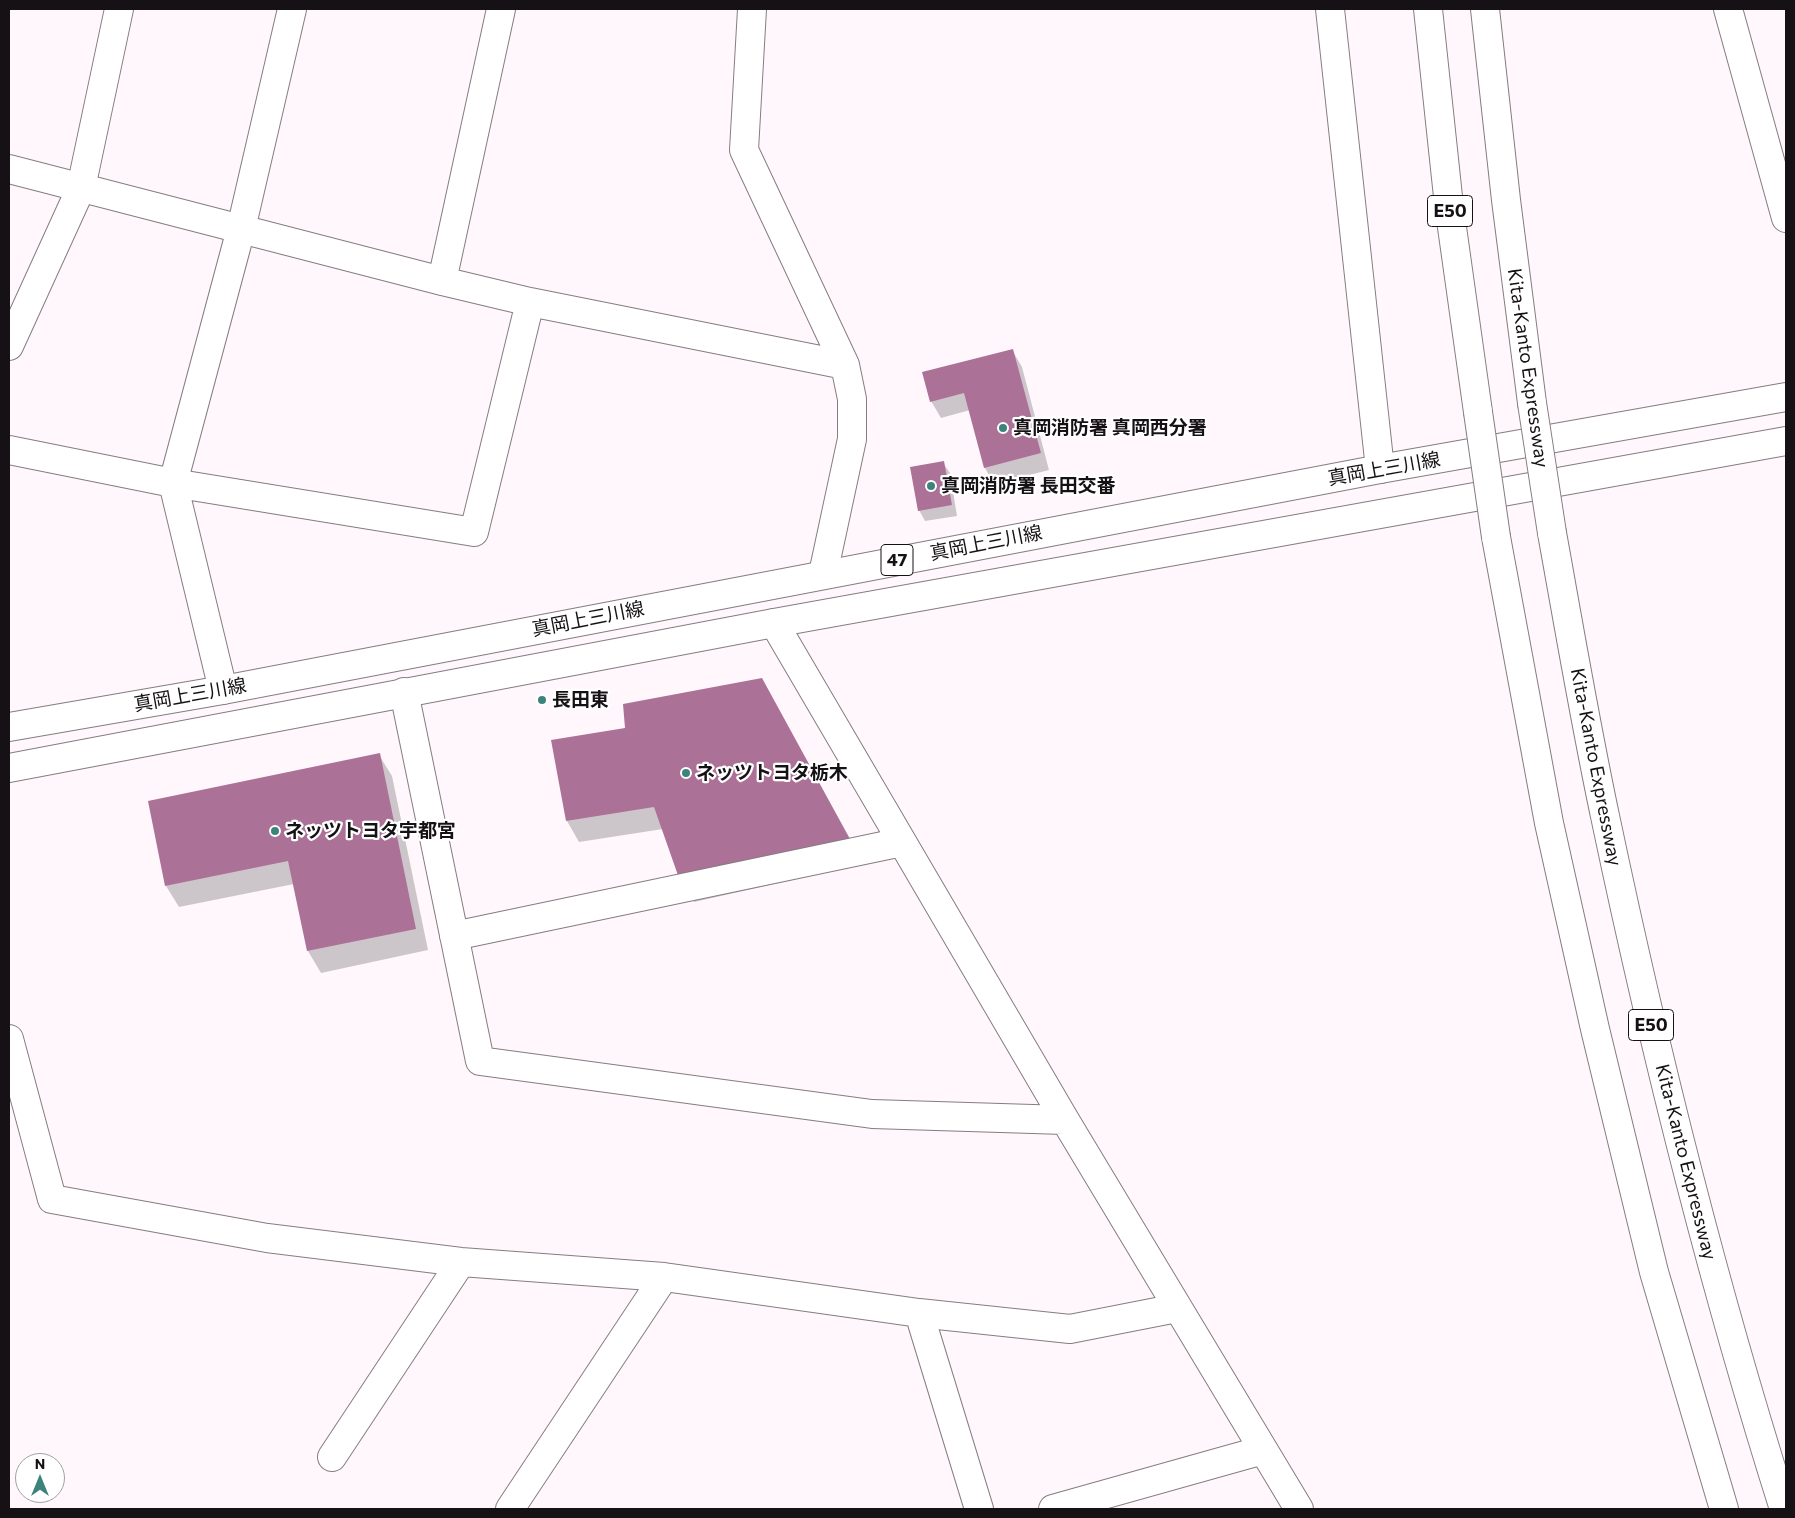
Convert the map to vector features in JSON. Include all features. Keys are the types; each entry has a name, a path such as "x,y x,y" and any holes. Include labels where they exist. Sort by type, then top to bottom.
{"main road":[{"path":"9,346 81,188 119,9"},
{"path":"223,690 173,483 241,229 292,9"},
{"path":"442,281 501,9"},
{"path":"752,9 744,150 845,365 852,399 852,439 823,574"},
{"path":"1330,9 1380,469"},
{"name":"E50","path":"1428,9 1449,206 1496,537 1549,823 1595,1029 1654,1272 1724,1509"},
{"name":"Kita-Kanto Expressway","path":"1485,9 1532,403 1552,533 1604,814 1650,1018 1711,1265 1784,1509"},
{"path":"1728,9 1786,218"},
{"path":"9,169 530,302 845,365"},
{"path":"9,450 173,483 474,532 530,302"},
{"name":"真岡上三川線","path":"9,727 223,690 1380,469 1786,396"},
{"name":"真岡上三川線","path":"9,768 224,729 404,692 774,623 1786,441"},
{"path":"774,623 1065,1120 1299,1509"},
{"path":"404,692 480,1061 872,1114 1065,1120"},
{"path":"454,936 902,842"},
{"path":"9,1039 52,1199 267,1238 461,1262 664,1277 919,1313 1070,1329 1177,1308"},
{"path":"332,1457 461,1262"},
{"path":"510,1509 664,1277"},
{"path":"919,1313 979,1509"},
{"path":"1053,1509 1263,1450"}],"building":[{"name":"真岡消防署 真岡西分署","path":"1013,349 1041,453 984,468 964,393 930,402 922,372"},
{"name":"真岡消防署 長田交番","path":"944,461 952,505 918,511 910,467"},
{"name":"ネッツトヨタ栃木","path":"762,678 852,843 680,881 654,807 566,821 551,740 625,728 623,704"},
{"name":"ネッツトヨタ宇都宮","path":"380,753 416,929 307,951 288,861 165,886 148,801"}],"place":[{"name":"真岡消防署 真岡西分署","path":"1003,428"},
{"name":"真岡消防署 長田交番","path":"931,486"},
{"name":"長田東","path":"542,700"},
{"name":"ネッツトヨタ栃木","path":"686,773"},
{"name":"ネッツトヨタ宇都宮","path":"275,831"}]}
